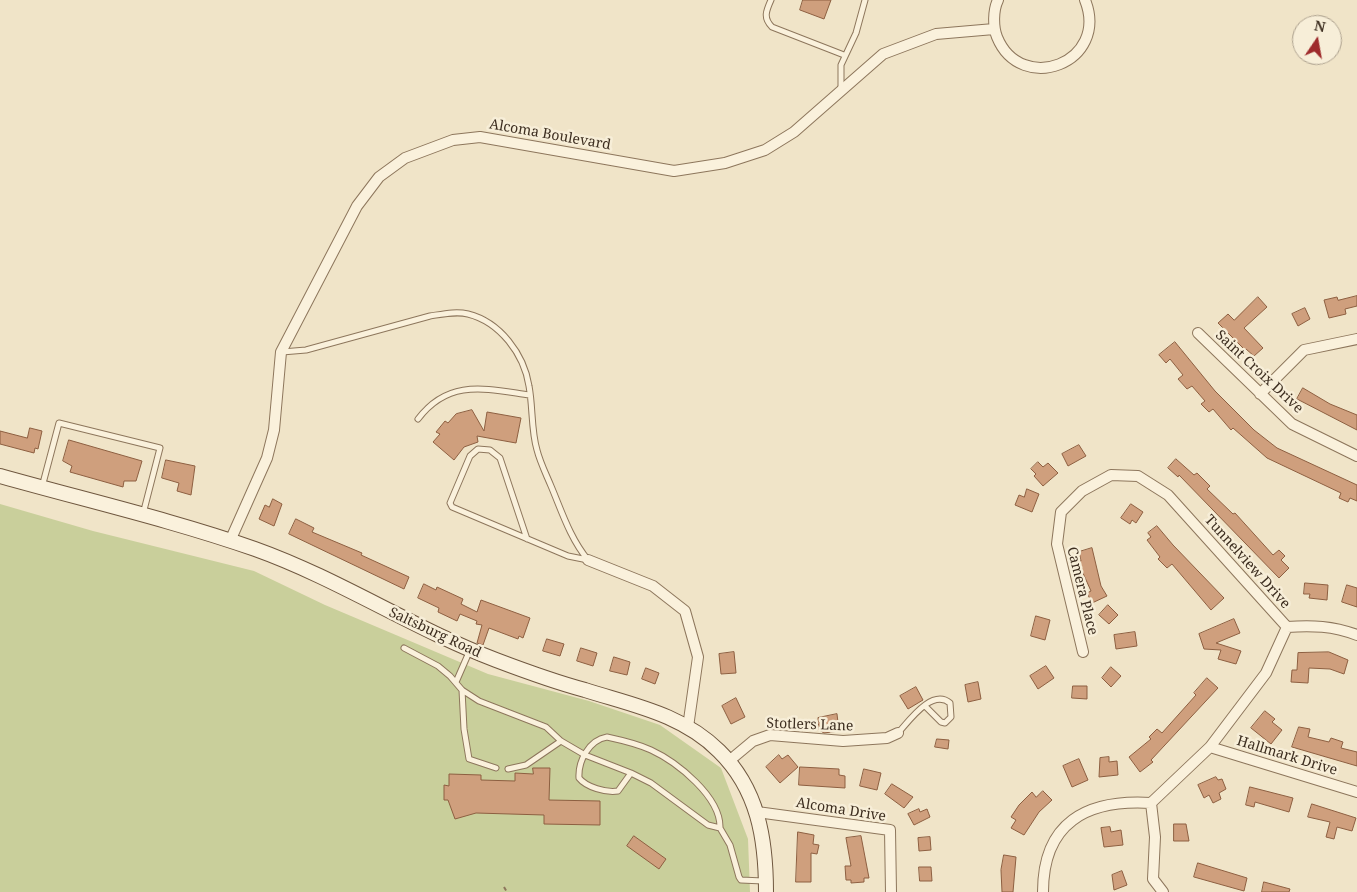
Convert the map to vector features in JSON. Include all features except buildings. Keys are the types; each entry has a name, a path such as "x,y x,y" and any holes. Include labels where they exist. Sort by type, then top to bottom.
{"main road":[{"name":"Saltsburg Road","path":"0,476 230,541 288,563 470,650 528,672 644,708 688,727 709,742 729,762 749,793 757,812 763,841 766,887"}],"street":[{"path":"998,0 994,30 1001,46 1011,58 1024,65 1041,69 1059,66 1070,60 1080,50 1087,38 1090,12 1085,0"},
{"name":"Alcoma Boulevard","path":"230,541 267,458 274,430 281,352 356,206 379,177 404,158 453,140 480,137 674,170 699,168 765,150 794,132 883,54 936,34 994,30"},
{"name":"Saint Croix Drive","path":"1198,333 1292,424 1357,456"},
{"path":"1260,394 1304,350 1357,339"},
{"name":"Camera Place","path":"1083,652 1057,544 1061,512 1082,491 1111,475 1138,476 1168,495"},
{"name":"Tunnelview Drive","path":"1151,803 1210,747 1266,673 1287,627 1168,495"},
{"path":"588,560 653,586 685,611 698,657 688,727"},
{"path":"1287,627 1312,625 1334,627 1357,634"},
{"name":"Stotlers Lane","path":"729,762 752,740 770,735 843,741 887,738 898,733"},
{"name":"Hallmark Drive","path":"1210,747 1357,792"},
{"path":"1042,892 1043,870 1050,845 1064,828 1082,814 1103,805 1126,801 1151,803 1155,837 1153,880 1163,892"},
{"name":"Alcoma Drive","path":"757,812 890,830 891,892"}],"lane":[{"path":"771,0 766,12 766,21 772,27 844,55"},
{"path":"841,91 841,65 844,55 856,33 865,0"},
{"path":"281,352 306,350 430,316 450,313 467,314 485,320 501,332 514,348 524,366 537,450 574,543 588,560"},
{"path":"418,419 435,400 458,390 482,388 530,395"},
{"path":"41,488 59,423 160,448 143,515"},
{"path":"527,539 500,458 490,450 478,449 470,456 450,505 527,539 568,556 588,560"},
{"path":"404,648 438,666 462,690 479,701 546,727 561,741 585,755 631,773 651,784 708,825 720,828"},
{"path":"456,682 470,650"},
{"path":"462,690 464,729 469,759 496,768"},
{"path":"898,733 925,706 936,699 946,700 952,707 951,717 945,723 941,722 925,706"},
{"path":"631,773 622,788 615,792 586,784 579,778 578,769 585,755 597,740 607,737 649,749 680,767 701,788 720,817 720,828 730,845 741,880 766,887"},
{"path":"508,769 526,765 561,741"}],"path":[{"path":"504,887 508,892"}],"green space":[{"path":"0,504 93,531 254,571 325,605 488,674 589,701 660,725 721,768 748,839 750,892 0,892"}]}
